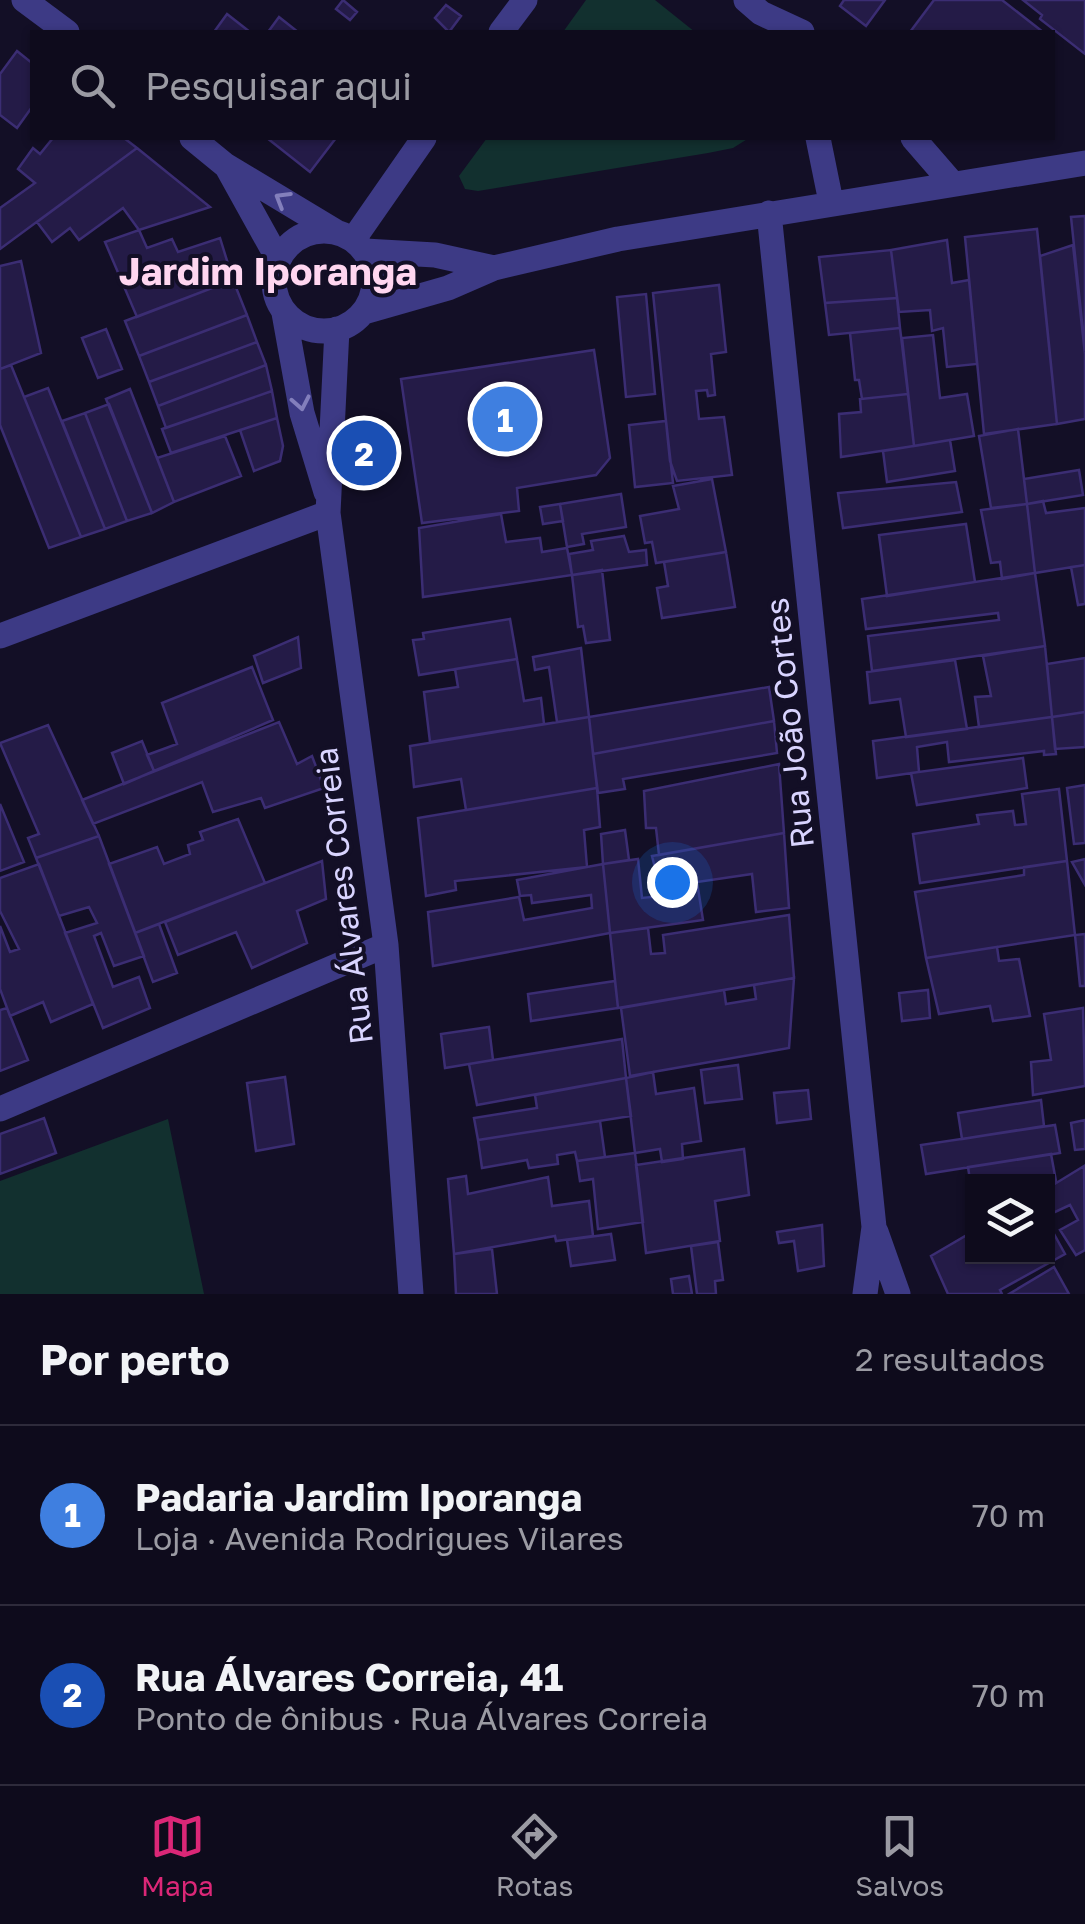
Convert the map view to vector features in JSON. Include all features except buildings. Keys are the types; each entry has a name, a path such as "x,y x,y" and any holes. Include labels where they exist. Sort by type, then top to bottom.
{"street":[{"path":"24,0 64,30"},
{"path":"503,30 525,0"},
{"path":"759,15 797,30"},
{"path":"194,140 225,165 352,241 374,281 364,312"},
{"path":"352,241 423,140"},
{"path":"818,140 831,202"},
{"path":"915,140 952,183"},
{"path":"494,268 352,241 325,231 298,238 278,259 274,286 284,312 308,329 337,330 364,312 448,288 494,268 618,239 1085,162"},
{"path":"225,165 278,259"},
{"name":"Rua João Cortes","path":"769,213 874,1227"},
{"name":"Rua Álvares Correia","path":"284,312 302,413 327,503 386,945 411,1294"},
{"name":"Rua Álvares Correia","path":"327,503 333,455 337,330"},
{"path":"0,636 327,503"},
{"path":"0,1109 386,945"},
{"path":"865,1294 874,1227"},
{"path":"874,1227 898,1294"}],"green space":[{"path":"586,0 655,0 692,30 564,30"},
{"path":"486,140 746,140 733,148 708,153 478,191 465,189 459,176"},
{"path":"168,1119 204,1294 0,1294 0,1181"}],"place":[{"name":"Padaria Jardim Iporanga","path":"505,419"},
{"name":"Rua Álvares Correia, 41","path":"364,453"}],"district":[{"name":"Jardim Iporanga","path":"268,270"}]}
